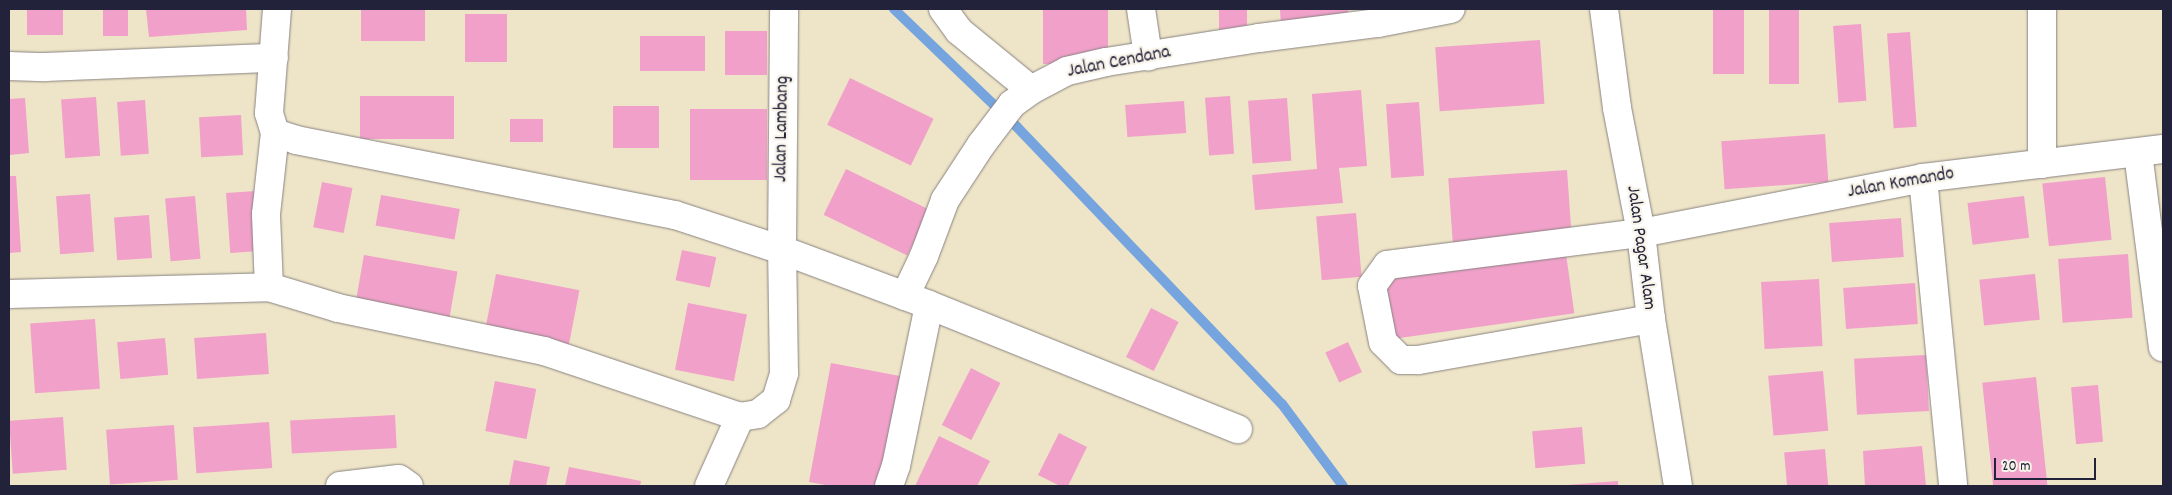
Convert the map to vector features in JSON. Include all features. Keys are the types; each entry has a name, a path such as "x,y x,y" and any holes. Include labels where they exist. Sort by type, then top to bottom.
{"street":[{"path":"269,287 266,214 275,133 269,113 276,9"},
{"name":"Jalan Lambang","path":"740,417 758,414 776,400 784,373 782,250 784,9"},
{"path":"943,9 959,31 1021,97"},
{"path":"1141,9 1148,56"},
{"name":"Jalan Cendana","path":"889,486 896,466 924,256 945,200 981,145 1021,97 1067,71 1106,62 1259,38 1377,16 1451,9"},
{"name":"Jalan Pagar Alam","path":"1604,9 1617,108 1641,233 1651,319 1678,486"},
{"path":"2042,9 2042,164"},
{"path":"9,66 45,67 274,58"},
{"path":"275,133 296,140 675,215 782,250 917,300 1238,429"},
{"path":"2151,151 2163,347"},
{"name":"Jalan Komando","path":"1651,319 1418,360 1401,360 1383,342 1372,286 1386,265 1641,233 1923,178 2151,151"},
{"path":"1923,178 1953,486"},
{"path":"9,294 269,287 338,308 544,351 740,417 709,486"},
{"path":"340,486 399,479 409,486"}],"building":[{"path":"27,9 63,9 63,35 27,35"},
{"path":"103,9 128,9 128,36 103,36"},
{"path":"146,9 246,9 247,30 149,37"},
{"path":"361,9 425,9 425,41 361,41"},
{"path":"1043,9 1108,9 1108,64 1043,64"},
{"path":"1219,9 1247,9 1247,36 1219,36"},
{"path":"1280,9 1348,9 1349,21 1281,25"},
{"path":"1713,9 1744,9 1744,74 1713,74"},
{"path":"1769,9 1799,9 1799,84 1769,84"},
{"path":"465,14 507,14 507,62 465,62"},
{"path":"1861,24 1866,101 1838,103 1833,26"},
{"path":"725,31 767,31 767,75 725,75"},
{"path":"1910,32 1917,127 1894,128 1887,34"},
{"path":"640,36 705,36 705,71 640,71"},
{"path":"1540,40 1544,104 1440,111 1435,47"},
{"path":"850,78 934,119 911,166 827,125"},
{"path":"1361,90 1367,166 1339,168 1343,203 1255,210 1252,175 1317,169 1312,94"},
{"path":"360,96 454,96 454,139 360,139"},
{"path":"1230,96 1234,154 1209,156 1205,98"},
{"path":"96,97 100,156 65,158 61,99"},
{"path":"25,98 29,153 9,155 9,99"},
{"path":"1287,98 1291,161 1252,164 1248,101"},
{"path":"145,100 149,154 121,156 117,102"},
{"path":"1184,101 1186,133 1127,137 1125,105"},
{"path":"1419,102 1424,176 1391,178 1386,104"},
{"path":"613,106 659,106 659,148 613,148"},
{"path":"690,109 767,109 767,180 690,180"},
{"path":"241,115 243,155 201,157 199,117"},
{"path":"510,119 543,119 543,142 510,142"},
{"path":"1825,134 1828,182 1725,189 1721,141"},
{"path":"846,169 930,210 907,256 824,215"},
{"path":"1567,170 1572,238 1453,246 1448,178"},
{"path":"9,176 16,176 21,252 9,253"},
{"path":"2105,177 2112,240 2049,246 2042,184"},
{"path":"322,182 352,188 344,233 313,227"},
{"path":"256,191 260,251 230,253 226,193"},
{"path":"90,194 94,252 60,254 56,196"},
{"path":"381,195 460,209 454,239 376,226"},
{"path":"195,196 200,259 171,261 165,199"},
{"path":"2024,196 2029,238 1973,245 1967,203"},
{"path":"1356,213 1362,277 1322,280 1316,216"},
{"path":"149,215 152,258 117,260 114,217"},
{"path":"1901,218 1904,257 1832,262 1829,223"},
{"path":"1565,247 1574,313 1394,339 1385,272"},
{"path":"682,250 716,257 710,288 676,280"},
{"path":"2128,254 2132,318 2063,323 2058,259"},
{"path":"364,255 458,271 448,324 355,307"},
{"path":"496,274 579,290 569,344 486,328"},
{"path":"2035,274 2040,320 1984,326 1979,280"},
{"path":"1819,279 1823,346 1765,349 1761,282"},
{"path":"1915,283 1918,324 1846,329 1843,288"},
{"path":"688,303 747,314 734,381 675,370"},
{"path":"1151,308 1179,322 1154,371 1126,357"},
{"path":"95,319 100,389 35,393 30,324"},
{"path":"266,333 269,374 197,379 194,338"},
{"path":"165,338 168,375 120,379 117,342"},
{"path":"1348,342 1362,372 1339,382 1325,353"},
{"path":"1926,355 1929,411 1857,415 1854,359"},
{"path":"831,363 900,376 879,486 831,486 809,482"},
{"path":"971,368 1000,383 971,440 942,425"},
{"path":"1823,371 1828,431 1773,436 1768,376"},
{"path":"2036,377 2047,486 1993,486 1982,383"},
{"path":"495,381 536,389 526,439 485,431"},
{"path":"2098,385 2103,442 2076,444 2071,387"},
{"path":"395,415 397,448 292,453 290,420"},
{"path":"63,417 67,470 13,474 9,421"},
{"path":"269,422 272,468 196,473 193,427"},
{"path":"174,425 178,480 110,485 106,430"},
{"path":"1582,427 1585,464 1535,468 1532,431"},
{"path":"1059,433 1087,447 1068,486 1060,486 1038,475"},
{"path":"939,436 990,461 977,486 915,486"},
{"path":"1922,446 1926,486 1865,486 1863,451"},
{"path":"1825,449 1828,486 1787,486 1784,453"},
{"path":"514,460 550,467 546,486 509,486"},
{"path":"569,467 641,481 640,486 565,486"},
{"path":"1618,481 1618,486 1567,486 1567,485"}],"waterway":[{"path":"894,9 1017,127 1282,404 1343,486"}]}
